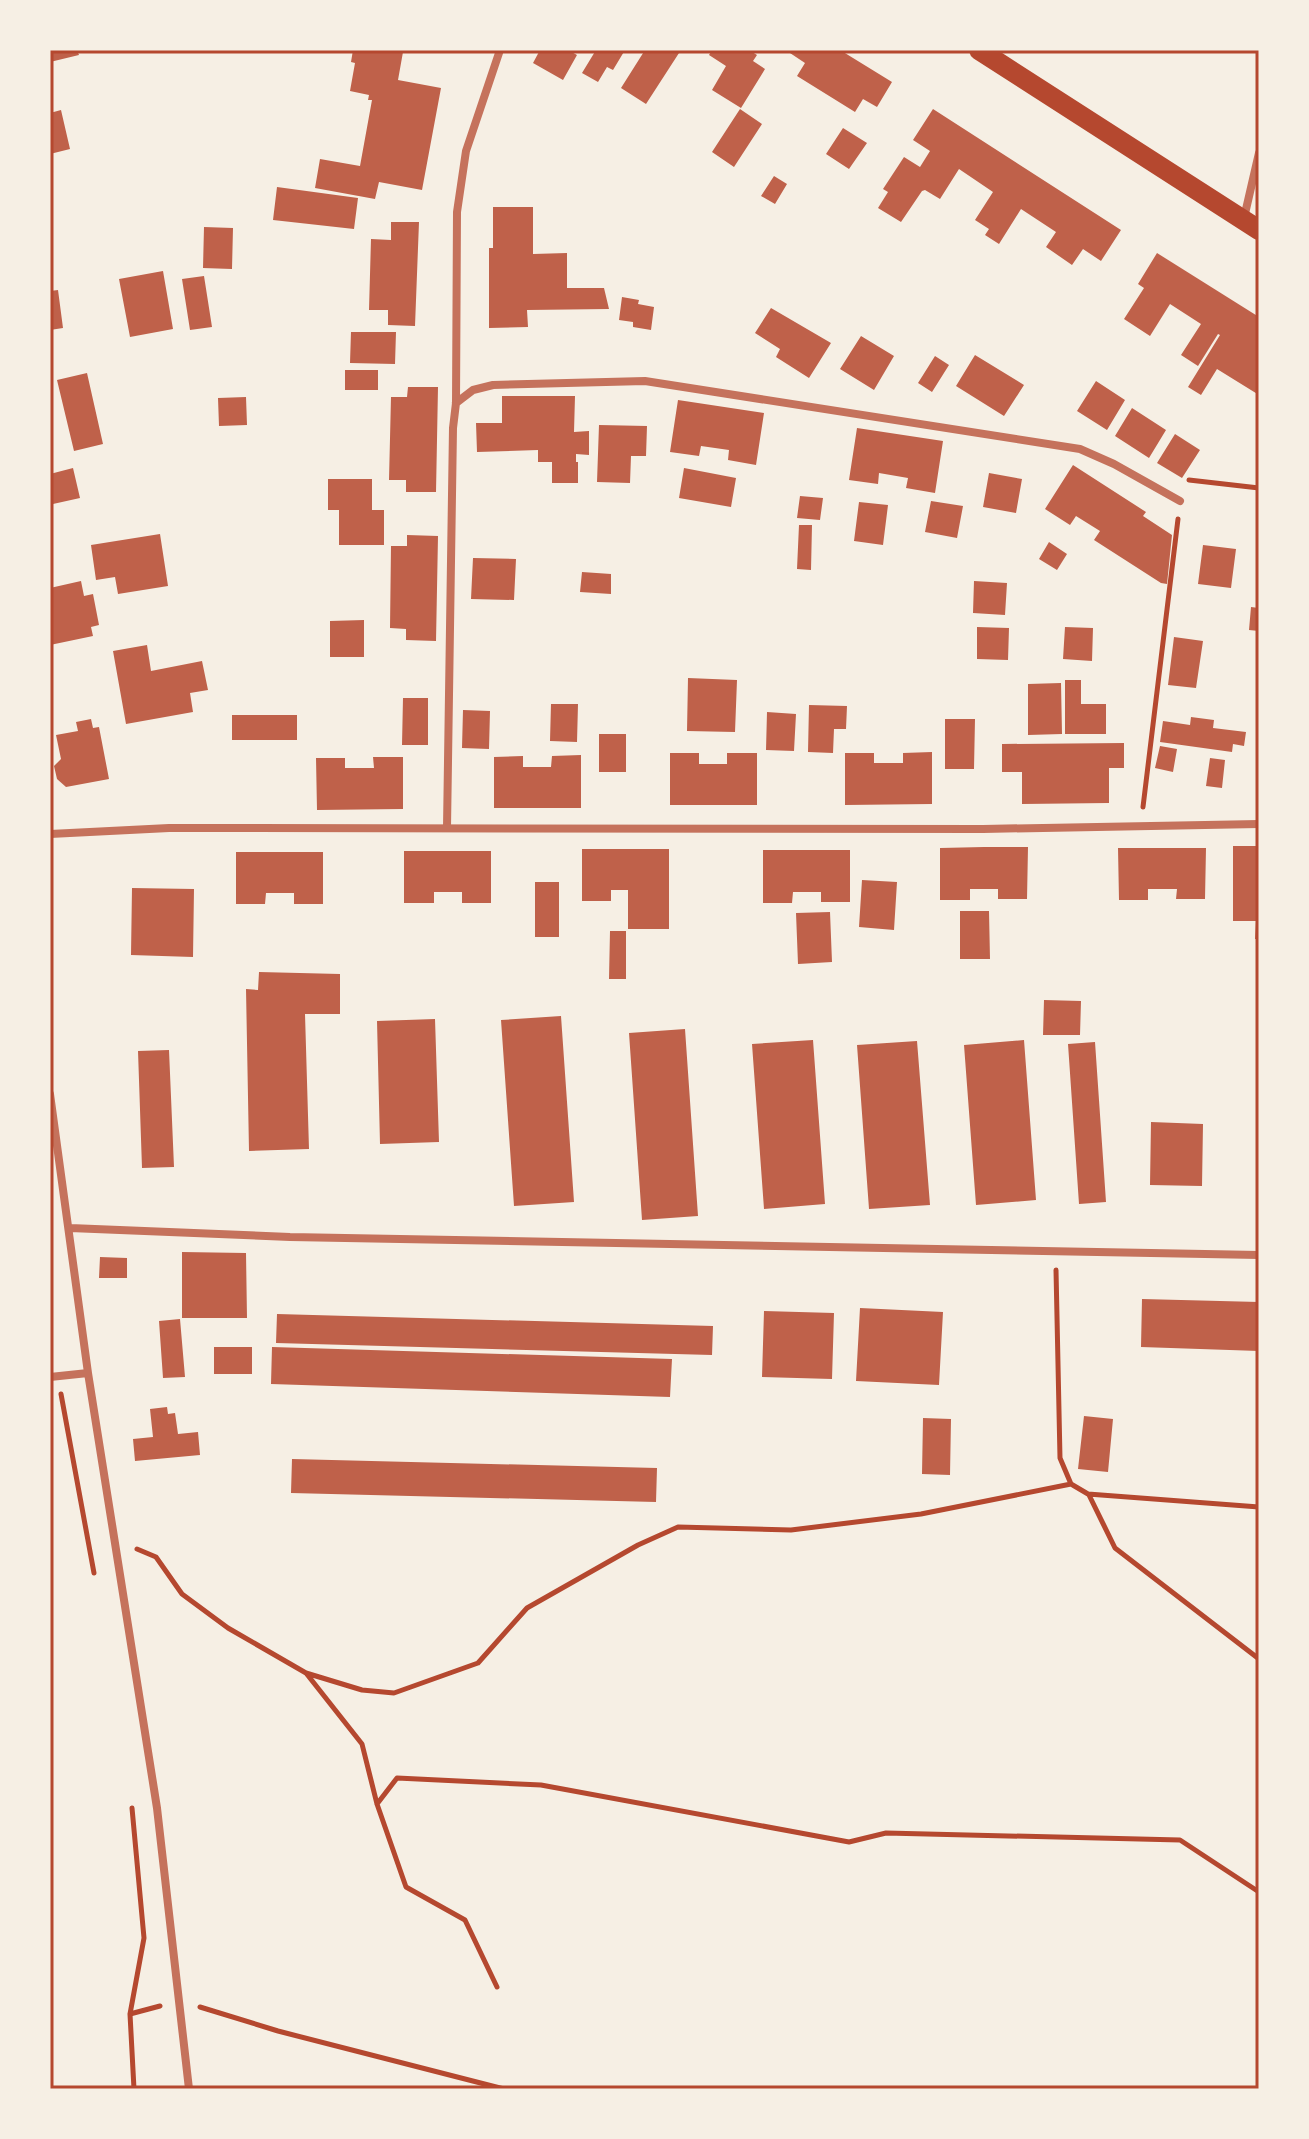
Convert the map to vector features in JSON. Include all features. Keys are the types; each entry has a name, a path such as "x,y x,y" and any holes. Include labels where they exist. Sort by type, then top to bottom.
{"main road":[{"path":"979,50 1251,225"}],"street":[{"path":"447,828 457,212 466,151 500,50"},
{"path":"1251,225 1259,153"},
{"path":"456,403 473,390 493,385 645,381 1080,449 1180,501"},
{"path":"50,834 169,828 1259,824"},
{"path":"50,1094 88,1373 157,1808 189,2089"},
{"path":"70,1228 290,1237 1259,1255"},
{"path":"54,1377 88,1373"}],"path":[{"path":"1141,826 1180,501 1188,479 1259,488"},
{"path":"1055,1253 1060,1458 1071,1484 1088,1494 1259,1507"},
{"path":"54,1377 97,1585"},
{"path":"114,1539 156,1557 182,1594 228,1628 306,1673 362,1690 394,1693 478,1663 527,1608 638,1545 678,1527 791,1530 921,1514 1071,1484"},
{"path":"1088,1494 1115,1548 1259,1659"},
{"path":"306,1673 362,1744 377,1804 406,1887 465,1920 497,1987"},
{"path":"377,1804 397,1778 541,1785 849,1842 886,1833 1180,1840 1259,1892"},
{"path":"131,1798 144,1938 130,2014 134,2089"},
{"path":"218,2012 278,2031 504,2089"}],"building":[{"path":"50,50 77,50 79,55 50,62"},
{"path":"353,50 399,50 403,52 398,80 441,88 422,190 379,182 375,199 315,188 320,159 360,166 372,100 368,100 369,95 350,91 355,63 351,62"},
{"path":"540,50 568,50 577,55 563,80 533,63"},
{"path":"596,50 625,50 613,70 607,67 598,82 582,73"},
{"path":"645,50 675,50 679,53 646,104 621,88"},
{"path":"712,50 749,50 757,55 753,61 765,69 741,108 712,90 726,66 709,55"},
{"path":"792,50 840,50 892,82 877,107 863,99 855,112 797,76 805,63 790,53"},
{"path":"740,109 762,124 734,167 712,152"},
{"path":"933,109 1121,230 1101,261 1083,249 1072,265 1046,247 1056,232 1021,209 999,244 985,235 989,229 975,220 993,192 959,169 940,199 922,191 901,222 878,208 888,192 883,189 904,157 920,167 930,151 913,140"},
{"path":"61,110 70,149 50,154 50,113"},
{"path":"843,128 867,143 849,169 826,154"},
{"path":"774,176 787,184 775,204 761,196"},
{"path":"277,187 358,198 354,229 273,220"},
{"path":"493,207 533,207 533,254 567,253 567,288 604,288 609,309 527,310 528,327 489,328 489,248 493,248"},
{"path":"391,222 419,222 415,326 388,325 388,310 369,310 371,239 391,240"},
{"path":"204,227 233,228 232,269 203,268"},
{"path":"1157,253 1259,317 1259,395 1217,369 1201,395 1188,387 1220,335 1198,366 1181,355 1201,324 1170,304 1150,336 1124,319 1144,288 1138,284"},
{"path":"163,271 173,329 130,337 119,279"},
{"path":"204,276 212,327 190,330 182,279"},
{"path":"58,290 63,328 50,330 50,291"},
{"path":"622,297 654,307 651,330 633,327 633,322 619,320"},
{"path":"771,308 831,343 809,378 776,357 780,349 755,333"},
{"path":"351,332 396,332 395,364 350,363"},
{"path":"861,336 894,356 874,390 840,369"},
{"path":"975,355 1024,385 1004,416 956,386"},
{"path":"935,356 949,365 932,392 918,383"},
{"path":"345,370 378,370 378,390 345,390"},
{"path":"87,373 103,444 74,451 57,380"},
{"path":"1096,381 1125,400 1107,430 1077,411"},
{"path":"408,387 438,387 436,492 406,492 406,480 389,480 391,397 407,397"},
{"path":"502,396 575,396 574,432 589,431 589,455 576,454 578,483 552,483 552,462 538,462 538,450 477,452 476,423 502,423"},
{"path":"246,397 247,425 219,426 218,398"},
{"path":"678,400 764,413 756,465 728,460 729,450 701,446 699,456 670,452"},
{"path":"1132,408 1166,430 1149,458 1115,436"},
{"path":"599,425 647,426 646,456 631,456 630,483 597,482"},
{"path":"857,428 943,441 935,493 906,488 908,478 879,473 878,484 849,480"},
{"path":"1175,434 1200,450 1182,478 1157,463"},
{"path":"1073,465 1146,512 1143,516 1172,535 1167,584 1094,540 1100,531 1076,516 1070,525 1045,509"},
{"path":"73,468 80,498 53,504 50,474"},
{"path":"684,468 736,478 731,507 679,498"},
{"path":"989,473 1022,479 1016,513 983,507"},
{"path":"328,479 372,479 372,510 384,510 384,545 339,545 339,510 328,510"},
{"path":"800,496 823,498 820,520 797,518"},
{"path":"931,501 963,506 957,538 925,532"},
{"path":"859,502 888,505 883,545 854,541"},
{"path":"799,525 812,525 811,570 797,569"},
{"path":"160,534 168,586 118,594 115,577 96,580 91,545"},
{"path":"407,535 438,536 436,641 406,640 406,629 390,628 391,546 407,546"},
{"path":"1049,542 1067,554 1057,570 1039,559"},
{"path":"1203,545 1236,549 1231,588 1198,584"},
{"path":"473,558 516,559 514,600 471,599"},
{"path":"582,572 611,574 611,594 580,592"},
{"path":"81,581 84,596 93,594 99,625 91,627 93,636 50,645 50,588"},
{"path":"974,581 1007,583 1005,615 973,613"},
{"path":"1251,607 1259,608 1259,631 1249,630"},
{"path":"364,620 364,657 330,657 330,621"},
{"path":"977,627 1009,628 1008,660 977,659"},
{"path":"1065,627 1093,628 1092,661 1063,659"},
{"path":"1174,637 1203,641 1196,688 1168,685"},
{"path":"147,645 151,671 202,661 208,690 190,693 193,712 126,724 113,651"},
{"path":"688,678 737,680 735,732 687,731"},
{"path":"1065,680 1081,680 1081,704 1106,704 1106,734 1065,734"},
{"path":"1061,683 1062,734 1028,735 1028,684"},
{"path":"403,698 428,698 428,745 402,745"},
{"path":"551,704 578,704 577,742 550,741"},
{"path":"809,705 847,706 846,729 834,729 833,753 808,752"},
{"path":"463,710 490,711 489,749 462,748"},
{"path":"767,712 796,714 794,751 766,750"},
{"path":"232,715 297,715 297,740 232,740"},
{"path":"1191,717 1214,720 1213,728 1246,732 1244,746 1233,744 1232,752 1160,742 1163,721 1190,725"},
{"path":"91,719 93,728 99,727 109,779 66,787 57,779 54,766 61,759 56,735 78,731 76,722"},
{"path":"945,719 975,719 974,769 945,769"},
{"path":"599,734 626,734 626,772 599,772"},
{"path":"1124,743 1124,768 1109,768 1109,803 1022,804 1022,772 1002,772 1002,744"},
{"path":"1160,746 1177,749 1173,772 1155,768"},
{"path":"932,752 932,804 845,805 845,753 874,753 874,763 903,763 903,753"},
{"path":"670,753 699,753 699,764 727,764 727,753 757,753 757,805 670,805"},
{"path":"581,755 581,808 494,808 494,757 523,756 523,767 551,767 552,756"},
{"path":"373,757 403,757 403,809 317,810 316,758 345,758 345,768 374,768"},
{"path":"1210,758 1225,760 1222,788 1206,786"},
{"path":"1233,846 1259,846 1259,939 1255,939 1256,921 1233,921"},
{"path":"1028,847 1027,899 998,899 998,889 970,889 970,900 940,900 940,848"},
{"path":"1118,848 1206,848 1205,899 1176,899 1177,889 1148,889 1148,900 1119,900"},
{"path":"582,849 669,849 669,929 628,929 628,890 611,890 611,901 582,901"},
{"path":"763,850 850,850 850,902 821,902 821,892 793,892 792,903 763,903"},
{"path":"404,851 491,851 491,903 462,903 462,892 434,892 434,903 404,903"},
{"path":"236,852 323,852 323,904 294,904 294,893 266,893 265,904 236,904"},
{"path":"862,880 897,882 894,930 859,927"},
{"path":"535,882 559,882 559,937 535,937"},
{"path":"132,888 194,889 193,957 131,955"},
{"path":"960,911 989,911 990,959 960,959"},
{"path":"830,912 832,962 798,964 796,913"},
{"path":"610,931 626,931 626,979 609,979"},
{"path":"259,972 340,974 340,1014 305,1014 309,1149 249,1151 246,989 258,990"},
{"path":"1044,1000 1081,1001 1080,1035 1043,1035"},
{"path":"561,1016 574,1202 514,1206 501,1020"},
{"path":"435,1019 439,1142 380,1144 377,1021"},
{"path":"685,1029 698,1216 642,1220 629,1033"},
{"path":"813,1040 825,1204 764,1209 752,1044"},
{"path":"1024,1040 1036,1200 976,1205 964,1045"},
{"path":"917,1041 930,1205 869,1209 857,1045"},
{"path":"1095,1042 1106,1202 1079,1204 1068,1044"},
{"path":"169,1050 174,1167 142,1168 138,1051"},
{"path":"1151,1122 1203,1124 1202,1186 1150,1185"},
{"path":"182,1252 246,1253 247,1318 182,1318"},
{"path":"100,1257 127,1258 127,1278 99,1278"},
{"path":"1142,1299 1259,1302 1259,1351 1141,1347"},
{"path":"860,1308 943,1312 939,1385 856,1381"},
{"path":"764,1311 834,1313 832,1379 762,1377"},
{"path":"277,1314 713,1326 712,1355 276,1343"},
{"path":"180,1319 185,1377 163,1378 159,1321"},
{"path":"214,1347 252,1347 252,1374 214,1374"},
{"path":"272,1347 672,1359 670,1397 271,1384"},
{"path":"167,1407 168,1414 175,1413 178,1434 198,1432 200,1455 135,1461 133,1439 153,1437 150,1409"},
{"path":"1084,1416 1113,1419 1108,1472 1078,1469"},
{"path":"923,1418 951,1419 950,1475 922,1474"},
{"path":"292,1459 657,1468 656,1502 291,1493"}]}
